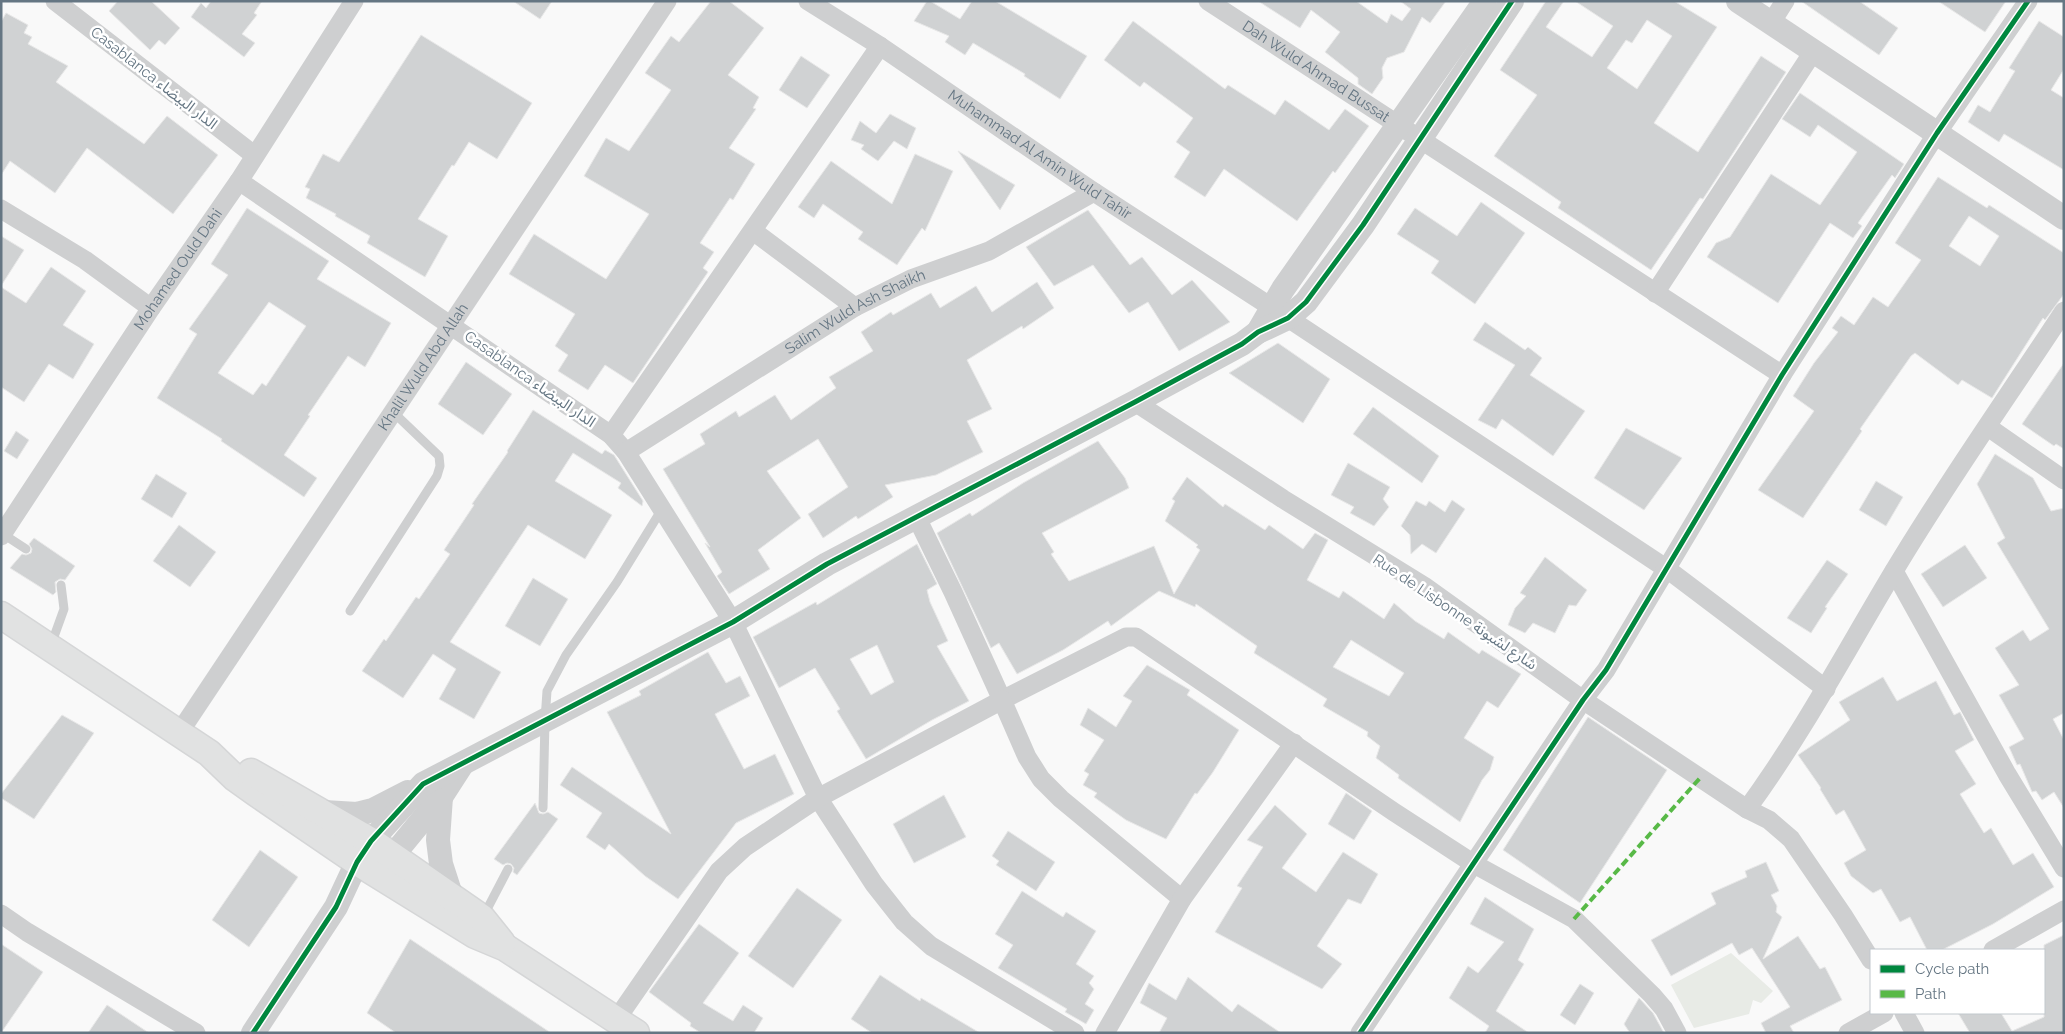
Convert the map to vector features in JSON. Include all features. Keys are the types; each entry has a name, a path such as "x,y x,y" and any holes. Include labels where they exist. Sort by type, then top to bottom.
{"main road":[{"path":"1,615 209,753 259,776 324,812 374,858 475,935 506,948 621,1026"},
{"path":"209,753 235,778 256,793 374,858 451,895 482,918 506,948"}],"street":[{"name":"Casablanca الدار البيضاء","path":"55,1 254,155"},
{"name":"Mohamed Ould Dahi","path":"2,535 151,308 239,181 354,1"},
{"name":"Khalil Wuld Abd Allah","path":"179,733 667,1"},
{"name":"Muhammad Al Amin Wuld Tahir","path":"808,1 880,46 1094,192 1667,569 1826,688"},
{"name":"Dah Wuld Ahmad Bussat","path":"1208,1 1782,375"},
{"path":"253,1033 336,907 374,858 432,790 462,765 544,720 733,622 827,564 1135,402 1242,344 1258,332 1280,313 1399,126 1485,1"},
{"path":"1280,313 1306,302 1332,270 1512,1"},
{"path":"1738,1 2064,218"},
{"path":"1771,23 1785,1"},
{"path":"1360,1033 1583,700 1606,670 1628,630 1667,569 1782,375 1937,133 2028,1"},
{"path":"611,435 880,46"},
{"path":"1655,293 1813,52"},
{"name":"Casablanca الدار البيضاء","path":"239,181 611,435 626,452 733,622 818,798 874,884 904,922 931,946 1075,1033"},
{"name":"Salim Wuld Ash Shaikh","path":"626,452 855,307 912,280 989,251 1094,192"},
{"path":"1,208 85,260 151,308"},
{"path":"753,232 855,307"},
{"path":"1747,810 1769,779 1826,688 1894,571 1947,486 2064,312"},
{"name":"Rue de Lisbonne شارع لشبونة","path":"1135,402 1283,499 1424,586 1583,700 1747,810 1769,820 1791,839 1844,915 1870,958"},
{"path":"1988,427 2064,480"},
{"path":"917,518 953,592 1027,757 1041,779 1061,799 1182,899"},
{"path":"1894,571 1998,758 2064,868"},
{"path":"621,1026 719,871 745,847 818,798 1002,700 1126,637 1136,637 1474,864 1574,919 1652,995 1664,1009 1677,1033"},
{"path":"1105,1033 1182,899 1294,743"},
{"path":"324,812 358,814 432,790"},
{"path":"432,790 441,864 451,895"},
{"path":"1995,949 2064,910"},
{"path":"1,914 27,932 196,1033"},
{"path":"1848,1033 1882,1014"},
{"path":"1905,1014 1915,1033"}],"lane":[{"path":"350,611 437,476 440,466 439,456 393,412"},
{"path":"542,808 544,720 547,691 566,655 617,582 662,509"},
{"path":"2,535 26,549"},
{"path":"50,648 64,609 61,585"},
{"path":"482,918 508,869"}],"shaded area":[{"path":"1731,953 1773,991 1761,1003 1753,1000 1749,1014 1694,1028 1671,985"}],"building":[{"path":"118,1 151,1 180,28 165,45 159,40 150,50 109,11"},
{"path":"211,1 262,1 254,13 257,15 242,34 255,43 244,57 191,17 201,3 206,8"},
{"path":"513,1 552,1 540,19"},
{"path":"711,1 729,1 764,28 728,75 759,97 753,108 756,109 729,148 755,164 733,200 730,198 700,243 714,252 703,268 708,272 633,383 605,365 588,390 558,371 568,355 555,346 575,314 509,274 534,234 606,279 649,214 584,176 606,138 629,151 671,90 645,73 671,36 679,42"},
{"path":"927,1 960,19 972,1 995,1 1087,56 1060,99 1024,76 1025,74 973,43 965,55 945,42 949,36 914,21"},
{"path":"1258,1 1356,1 1387,23 1391,14 1402,21 1411,9 1400,1 1446,1 1430,23 1422,17 1404,52 1387,58 1382,68 1383,78 1372,94 1358,84 1358,78 1325,52 1340,32 1311,10 1300,28"},
{"path":"1546,1 1564,1 1546,27 1592,57 1613,26 1575,1 1674,1 1717,27 1654,123 1698,152 1761,56 1786,72 1703,199 1700,198 1651,270 1558,208 1561,202 1494,156 1537,95 1500,70","holes":["1647,20 1672,36 1637,89 1607,68 1626,40 1632,43"]},
{"path":"1801,1 1859,1 1898,28 1879,55"},
{"path":"1938,1 2006,1 1985,32"},
{"path":"6,13 28,25 24,33 32,37 28,44 68,66 56,82 144,144 167,116 218,155 173,214 87,148 55,193 10,161 1,175 1,22"},
{"path":"1133,21 1225,89 1228,85 1275,115 1285,100 1329,130 1345,109 1369,126 1335,173 1333,171 1297,221 1224,169 1205,197 1174,177 1190,152 1176,142 1193,118 1144,82 1140,87 1104,60"},
{"path":"2039,21 2064,37 2064,69 2051,90 2064,98 2064,170 2004,134 1999,142 1968,122 1978,105 1990,112 2015,71 2009,68"},
{"path":"421,35 532,103 497,159 469,142 418,219 448,236 425,277 367,243 370,236 335,216 336,214 306,198 310,189 305,187 323,154 339,162"},
{"path":"801,56 830,75 807,108 779,90"},
{"path":"1800,93 1904,164 1895,178 1892,175 1858,223 1862,226 1853,238 1830,223 1778,303 1707,257 1716,243 1730,237 1771,174 1820,205 1857,152 1818,125 1810,137 1782,119"},
{"path":"890,114 916,128 907,149 894,141 878,161 861,149 864,145 851,140 860,121 876,133"},
{"path":"958,151 1015,185 1000,210"},
{"path":"915,154 953,171 925,231 922,228 897,265 858,239 863,232 823,204 814,218 798,207 831,161 892,204"},
{"path":"1938,177 1987,208 1989,205 2064,253 2064,294 2045,320 2043,318 1992,398 1962,380 1958,385 1915,353 1911,356 1860,429 1862,431 1803,518 1758,490 1814,411 1793,396 1814,363 1838,332 1832,328 1841,316 1854,325 1873,297 1888,307 1921,260 1895,243","holes":["1969,216 1999,236 1980,266 1949,246"]},
{"path":"1481,202 1525,233 1475,304 1431,273 1439,261 1397,234 1415,208 1457,236"},
{"path":"247,208 329,261 317,279 391,323 365,367 348,356 308,415 310,416 284,455 317,478 304,497 221,441 222,439 157,398 197,334 189,329 228,275 211,264","holes":["269,302 306,326 266,386 262,383 253,395 218,373"]},
{"path":"1088,210 1130,265 1142,257 1172,295 1192,280 1230,322 1179,351 1148,302 1129,313 1093,265 1054,286 1026,247"},
{"path":"1,236 24,250 1,286"},
{"path":"51,267 86,291 63,325 94,344 73,379 49,364 24,402 1,387 1,287 26,303"},
{"path":"1037,282 1054,308 1023,329 1022,326 967,360 992,409 967,421 983,452 936,475 885,485 893,497 858,519 856,516 823,538 808,514 848,487 818,439 767,471 801,518 758,550 770,569 729,594 717,576 722,572 705,543 710,547 663,469 705,444 700,434 736,411 739,417 775,395 791,420 836,388 829,377 873,351 861,332 891,312 893,315 931,293 940,308 976,286 992,312"},
{"path":"1485,322 1525,350 1528,347 1542,358 1530,375 1585,411 1553,456 1502,419 1496,429 1478,420 1515,365 1473,340"},
{"path":"1278,343 1330,379 1303,423 1229,373"},
{"path":"466,362 512,394 483,435 438,404"},
{"path":"2064,363 2064,449 2056,444 2054,446 2022,424"},
{"path":"1373,407 1439,456 1422,483 1353,434"},
{"path":"533,410 602,454 605,450 614,455 643,501 642,506 618,488 621,483 573,453 555,481 612,515 585,559 528,525 450,642 501,672 474,719 439,699 456,669 433,654 403,698 362,671 384,639 386,641 416,597 419,599 450,554 444,550"},
{"path":"1626,428 1682,458 1644,510 1594,478"},
{"path":"16,431 29,440 17,459 4,451"},
{"path":"1098,441 1125,478 1129,488 1042,533 1054,552 1051,554 1069,581 1154,546 1174,594 1200,550 1196,547 1198,545 1165,521 1175,501 1172,499 1187,477 1223,507 1225,504 1265,530 1269,525 1303,549 1315,533 1328,540 1307,580 1339,598 1343,591 1384,619 1394,603 1415,621 1444,639 1448,632 1479,654 1482,650 1521,674 1498,708 1487,701 1464,738 1494,757 1490,770 1482,780 1460,822 1398,778 1399,775 1376,758 1380,746 1367,736 1368,732 1323,706 1327,699 1254,653 1257,646 1196,604 1195,607 1159,591 1111,626 1108,621 1063,650 1017,674 999,643 991,648 937,533 970,513 972,516 1023,483","holes":["1351,640 1404,673 1389,696 1333,667"]},
{"path":"1995,454 2033,478 2051,511 2064,508 2064,713 2053,719 2064,740 2064,808 2054,792 2042,800 2036,791 2032,792 2020,764 2017,765 2009,747 2024,739 1999,695 2019,685 1995,648 2023,630 2030,641 2049,629 1997,543 2005,538 1977,484"},
{"path":"1348,463 1390,487 1383,499 1389,507 1374,526 1350,513 1354,507 1331,495"},
{"path":"156,474 187,493 172,518 141,499"},
{"path":"1876,481 1903,497 1886,526 1859,510"},
{"path":"1452,500 1465,509 1436,553 1422,544 1411,554 1410,535 1401,526 1416,501 1426,506 1429,501 1445,512"},
{"path":"179,525 216,552 190,587 153,561"},
{"path":"34,538 75,566 65,580 60,579 55,582 56,592 53,595 10,568 22,554 31,553 32,549 29,544"},
{"path":"917,544 937,584 927,590 930,602 948,641 937,646 969,701 932,720 866,759 837,711 840,709 815,668 779,688 753,637 816,602 817,605","holes":["877,645 894,682 871,695 850,659"]},
{"path":"1965,545 1987,578 1943,607 1921,574"},
{"path":"1545,557 1587,590 1576,606 1569,605 1555,633 1533,623 1525,633 1508,625 1515,608 1526,596 1520,593"},
{"path":"1827,560 1848,574 1825,607 1827,608 1811,633 1787,618"},
{"path":"533,578 568,599 540,646 505,626"},
{"path":"708,652 726,683 740,676 750,696 715,714 744,769 775,754 794,794 736,823 678,899 645,876 609,844 605,850 586,837 602,813 560,785 572,767 671,834 607,712 641,695 639,691"},
{"path":"1147,665 1190,690 1187,695 1239,730 1213,772 1197,794 1195,793 1166,839 1126,820 1094,797 1097,793 1083,785 1089,774 1084,771 1104,740 1080,725 1088,708 1116,727 1132,701 1123,696"},
{"path":"1883,677 1897,701 1936,681 1954,715 1960,712 1974,740 1955,751 1976,784 1960,794 1984,833 1991,828 2013,865 2033,853 2054,887 1993,924 1944,949 1926,949 1910,917 1900,922 1881,889 1873,893 1851,876 1844,863 1866,850 1844,810 1836,815 1821,788 1798,755 1850,720 1839,702"},
{"path":"62,715 94,733 34,819 1,798 1,794"},
{"path":"1588,717 1667,770 1580,903 1503,850"},
{"path":"1346,793 1372,811 1354,840 1328,824"},
{"path":"944,795 966,837 914,863 893,824"},
{"path":"535,803 539,813 548,812 558,819 517,875 513,872 514,868 511,864 503,865 494,859"},
{"path":"1275,805 1307,834 1282,868 1316,892 1343,852 1378,874 1361,904 1348,899 1317,946 1342,964 1322,989 1215,932 1242,888 1237,886 1263,847 1247,840"},
{"path":"1008,831 1055,862 1036,891 996,865 999,861 992,856"},
{"path":"260,850 298,877 249,947 212,920"},
{"path":"1766,862 1779,891 1771,895 1777,906 1776,912 1782,917 1763,959 1798,936 1820,969 1825,967 1842,1000 1790,1026 1794,1033 1766,1033 1761,1023 1790,1007 1752,948 1739,955 1732,943 1671,976 1651,940 1716,904 1711,893 1747,877 1745,871"},
{"path":"797,888 842,920 793,988 748,956"},
{"path":"1022,891 1063,917 1066,912 1096,931 1076,964 1094,976 1089,983 1094,989 1085,1004 1094,1010 1086,1024 1065,1012 1067,1009 998,968 1013,945 995,934"},
{"path":"1485,897 1534,929 1518,960 1524,964 1496,1011 1529,1033 1485,1033 1489,1026 1449,998 1468,966 1478,973 1504,942 1470,924"},
{"path":"699,924 739,953 703,1003 733,1021 743,1005 763,1018 754,1033 701,1033 690,1026 691,1023 649,992"},
{"path":"2064,935 2064,1033 1970,1033 1959,1014 2002,1014 2012,1031 2044,1017 2044,945"},
{"path":"410,939 551,1033 396,1033 367,1013"},
{"path":"1,944 43,972 1,1033"},
{"path":"880,975 920,1001 921,998 980,1033 872,1033 851,1019"},
{"path":"1188,977 1232,1012 1238,1004 1281,1033 1159,1033 1167,1018 1140,1003 1149,983 1176,1000"},
{"path":"1580,984 1594,993 1575,1025 1560,1015"},
{"path":"1639,998 1653,1013 1664,1033 1630,1033 1624,1024"},
{"path":"107,1005 149,1033 88,1033"}],"marked path":[{"path":"1574,919 1700,778"}],"cycle path":[{"path":"253,1033 336,907 357,862 371,841 423,784 733,622 827,564 1135,402 1242,344 1258,332 1288,318 1306,302 1363,225 1512,1"},
{"path":"1360,1033 1583,700 1606,670 1782,375 1937,133 2028,1"}]}
